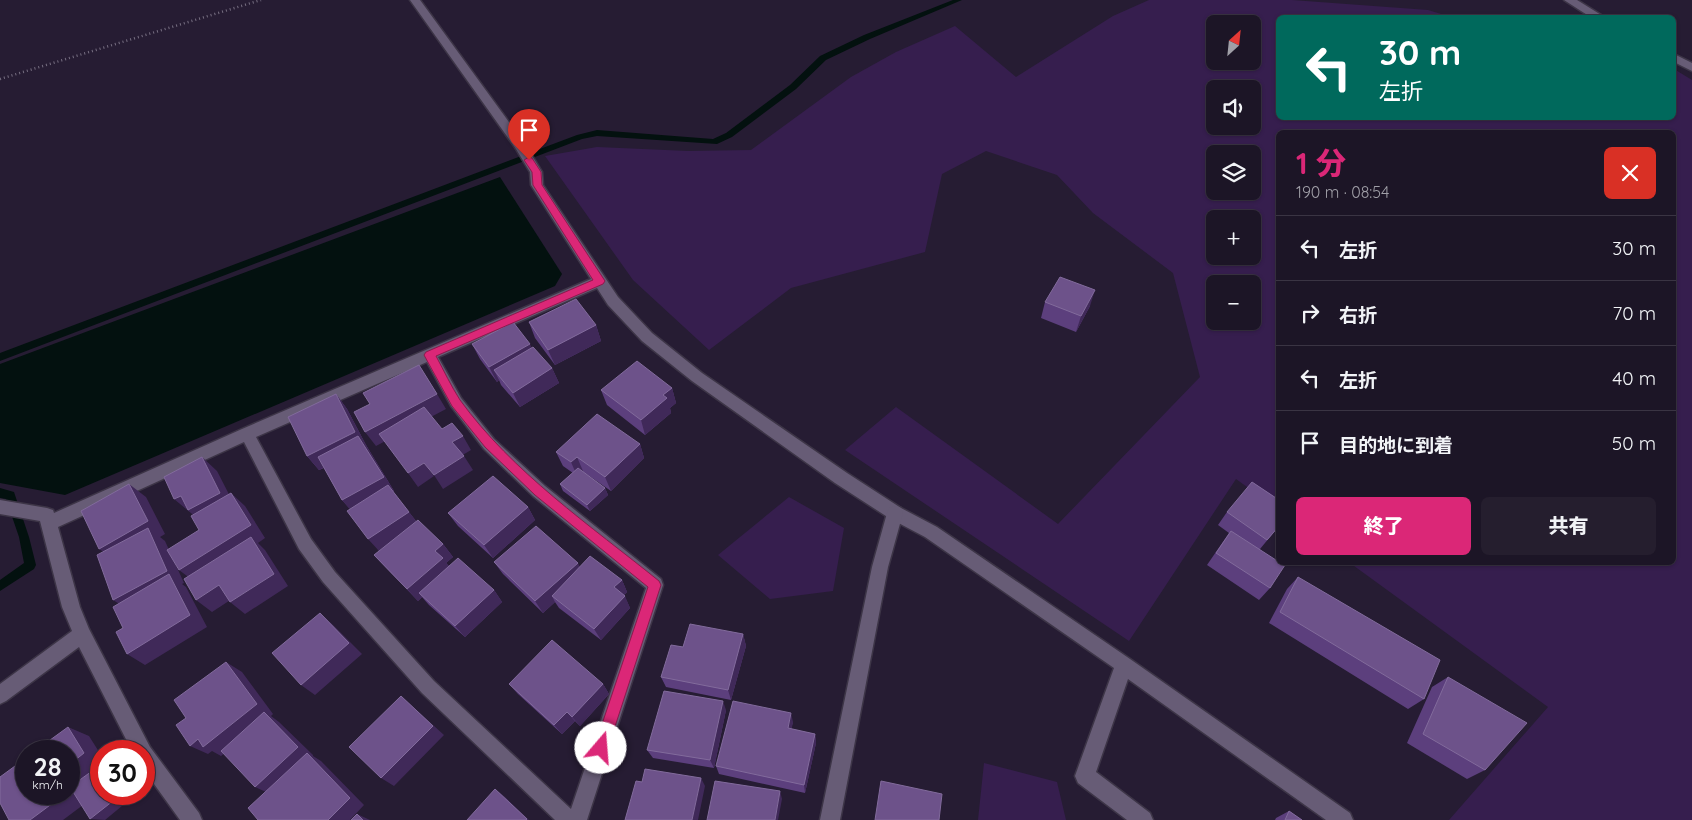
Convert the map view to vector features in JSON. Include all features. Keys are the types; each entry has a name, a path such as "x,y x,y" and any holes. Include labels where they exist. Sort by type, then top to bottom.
{"street":[{"path":"415,0 521,147 536,172 538,185 599,281 613,301 647,337 697,376 841,478 931,532 1124,664 1343,820"},
{"path":"1569,0 1596,15"},
{"path":"1676,59 1692,68"},
{"path":"0,507 48,519 599,281"},
{"path":"430,355 456,402 490,444 539,491 655,585 577,820"},
{"path":"247,434 305,544 329,577 428,687 569,820"},
{"path":"830,820 880,567 895,512"},
{"path":"48,519 71,607 82,634 136,740"},
{"path":"0,696 82,634"},
{"path":"1124,664 1085,776 1143,820"},
{"path":"155,769 192,820"}],"path":[{"path":"0,79 262,0"}],"shaded area":[{"path":"1149,0 1292,0 1428,10 1444,15 1276,15 1276,120 1676,120 1676,70 1692,80 1692,820 1449,820 1548,707 1353,565 1676,565 1676,130 1276,130 1276,508 1236,479 1129,641 845,450 896,407 1058,524 1200,377 1173,273 1093,213 1057,175 986,151 942,174 925,252 791,288 709,350 633,280 545,156 597,147 688,151 751,150 851,77 896,52 955,26 1016,77 1113,16"},
{"path":"500,177 562,274 555,286 65,495 0,483 0,364"},
{"path":"789,497 844,528 833,591 770,599 718,555"},
{"path":"984,763 1057,782 1066,820 978,820"}],"building":[{"path":"1060,277 1095,290 1081,316 1045,302"},
{"path":"576,299 596,325 548,350 529,322"},
{"path":"513,322 530,344 489,367 472,344"},
{"path":"533,347 552,368 513,393 494,370"},
{"path":"637,361 672,388 663,395 667,398 641,420 601,390"},
{"path":"419,365 437,394 365,432 354,412 370,404 363,393"},
{"path":"336,394 355,432 307,456 288,417"},
{"path":"424,407 442,429 452,423 463,436 452,442 464,456 434,475 424,463 408,473 379,434"},
{"path":"597,414 640,444 605,477 577,457 571,462 556,452"},
{"path":"358,436 384,477 342,500 318,457"},
{"path":"202,457 220,493 188,510 181,496 174,499 164,477"},
{"path":"578,468 605,488 587,505 560,484"},
{"path":"493,476 528,507 484,545 448,513"},
{"path":"1252,482 1276,498 1276,530 1267,540 1227,512"},
{"path":"129,484 148,521 99,549 81,511"},
{"path":"388,485 409,512 368,539 347,511"},
{"path":"231,493 251,525 179,570 167,550 199,530 191,516"},
{"path":"418,520 443,544 435,551 443,558 407,589 374,555"},
{"path":"536,526 578,563 535,601 494,562"},
{"path":"148,528 167,571 113,600 97,555"},
{"path":"1231,531 1276,560 1276,565 1285,565 1270,588 1216,553"},
{"path":"251,537 274,574 230,602 219,585 196,600 184,579"},
{"path":"590,556 622,580 614,587 625,596 594,629 552,596"},
{"path":"458,558 494,590 455,626 419,593"},
{"path":"169,574 190,615 127,654 116,632 123,628 113,607"},
{"path":"1298,577 1440,660 1424,699 1280,612"},
{"path":"320,613 349,643 301,685 272,653"},
{"path":"690,624 743,634 728,690 661,677 671,645 683,647"},
{"path":"552,640 603,684 572,717 567,712 554,725 509,684"},
{"path":"226,662 257,704 203,747 198,739 190,746 176,725 186,718 174,700"},
{"path":"1448,677 1527,723 1485,770 1423,734"},
{"path":"664,691 723,701 710,760 647,750"},
{"path":"401,696 433,726 381,778 349,747"},
{"path":"733,701 791,713 788,728 815,734 804,785 716,766"},
{"path":"264,712 298,747 255,787 221,751"},
{"path":"68,727 76,740 50,740"},
{"path":"80,746 84,753 80,756"},
{"path":"307,753 350,798 328,820 258,820 248,808"},
{"path":"15,766 15,805 50,805 30,820 9,820 0,803 0,777"},
{"path":"645,769 701,778 692,820 625,820 636,781 642,782"},
{"path":"90,773 90,805 108,805 90,819 80,803 80,780"},
{"path":"715,781 780,791 775,820 707,820"},
{"path":"881,781 942,794 939,820 875,820"},
{"path":"495,789 527,819 467,820"},
{"path":"1289,811 1302,820 1285,820"},
{"path":"357,814 363,820 351,820"}],"waterway":[{"path":"0,357 580,137 597,133 714,142 729,135 793,87 823,58 867,37 959,0"},
{"path":"0,493 10,495 24,537 30,565 0,586"}],"route":[{"path":"529,160 536,172 538,185 599,281 430,355 456,402 490,444 539,491 655,585 601,748"}]}
